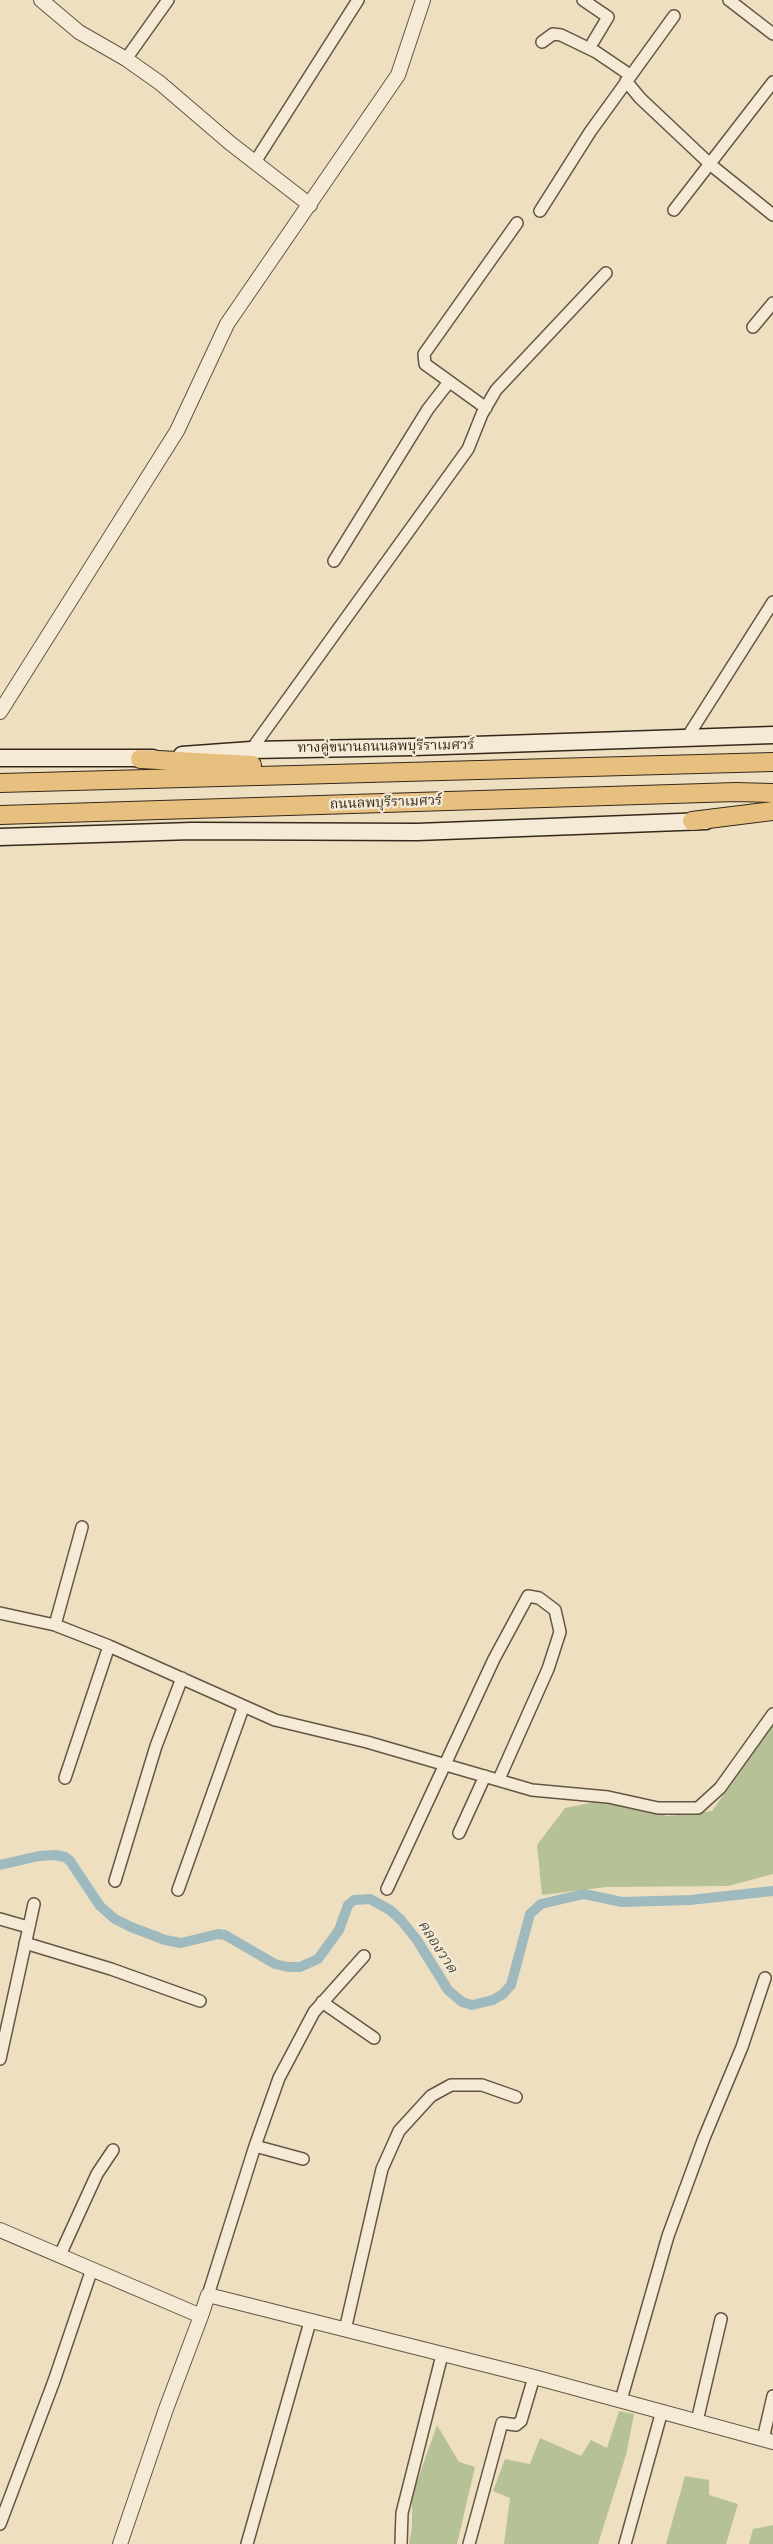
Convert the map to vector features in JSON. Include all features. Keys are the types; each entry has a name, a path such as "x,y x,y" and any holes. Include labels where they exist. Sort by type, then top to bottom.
{"main road":[{"name":"ทางคู่ขนานถนนลพบุรีราเมศวร์","path":"0,758 140,759 252,750 414,747 688,736 773,735"},
{"path":"140,759 374,772"},
{"path":"736,762 736,792"},
{"path":"0,783 773,762"},
{"name":"ถนนลพบุรีราเมศวร์","path":"0,815 736,792 773,793"},
{"path":"692,821 773,812"},
{"path":"0,837 192,830 417,832 773,819"}],"street":[{"path":"41,0 79,32 126,59 160,83 310,205"},
{"path":"126,59 168,0"},
{"path":"255,162 358,0"},
{"path":"0,712 177,430 227,324 398,75 423,0"},
{"path":"583,0 608,17 593,42"},
{"path":"729,0 773,34"},
{"path":"540,211 590,132 674,16"},
{"path":"542,42 553,34 561,35 596,52 628,78 640,98 711,165 773,215"},
{"path":"674,210 711,165 773,82"},
{"path":"486,408 424,364 424,354 517,223"},
{"path":"252,750 468,449 496,390 606,273"},
{"path":"753,327 773,303"},
{"path":"334,561 428,409 450,382"},
{"path":"688,736 773,602"},
{"path":"56,1625 82,1527"},
{"path":"387,1889 486,1675 528,1596 539,1598 555,1610 560,1632 538,1694 499,1780"},
{"path":"0,1613 56,1625 109,1646 182,1678 243,1708 275,1720 367,1742 532,1790 608,1797 658,1808 698,1808 720,1788 773,1714"},
{"path":"65,1778 109,1646"},
{"path":"115,1881 156,1746 182,1678"},
{"path":"178,1890 243,1708"},
{"path":"459,1833 485,1776"},
{"path":"0,2059 34,1904"},
{"path":"0,1919 28,1927"},
{"path":"25,1943 112,1969 200,2001"},
{"path":"120,2544 166,2409 201,2316 255,2146 284,2069 306,2025 322,2002 364,1956"},
{"path":"621,2400 668,2234 704,2138 742,2047 765,1978"},
{"path":"322,2002 374,2038"},
{"path":"345,2330 382,2169 399,2131 431,2096 451,2085 468,2083 482,2085 516,2097"},
{"path":"255,2146 303,2159"},
{"path":"60,2255 97,2174 113,2150"},
{"path":"0,2230 201,2316"},
{"path":"0,2524 54,2381 92,2269"},
{"path":"208,2295 534,2377 768,2441 773,2396"},
{"path":"697,2421 721,2319"},
{"path":"247,2544 310,2322"},
{"path":"401,2544 402,2513 442,2355"},
{"path":"469,2544 502,2423 516,2425 521,2421 534,2377"},
{"path":"625,2544 662,2411"}],"green space":[{"path":"773,1725 773,1874 728,1886 606,1887 542,1895 537,1845 565,1808 600,1801 668,1816 712,1811"},
{"path":"619,2411 634,2414 626,2455 598,2544 504,2544 510,2498 493,2491 505,2459 530,2464 540,2438 581,2456 591,2440 607,2448"},
{"path":"437,2425 459,2462 475,2467 457,2544 409,2544 412,2527 412,2496"},
{"path":"685,2476 709,2480 709,2495 738,2504 726,2544 666,2544"},
{"path":"773,2525 773,2544 749,2544 753,2529"}],"waterway":[{"name":"คลองวาด","path":"0,1865 39,1856 55,1855 65,1857 70,1861 100,1906 115,1919 131,1927 165,1940 181,1943 218,1934 225,1935 275,1964 288,1967 300,1967 318,1959 339,1930 348,1905 354,1900 370,1899 390,1910 401,1920 417,1940 448,1990 462,2002 472,2005 493,2000 503,1994 511,1985 530,1914 541,1904 584,1894 622,1902 690,1900 773,1891"}]}
